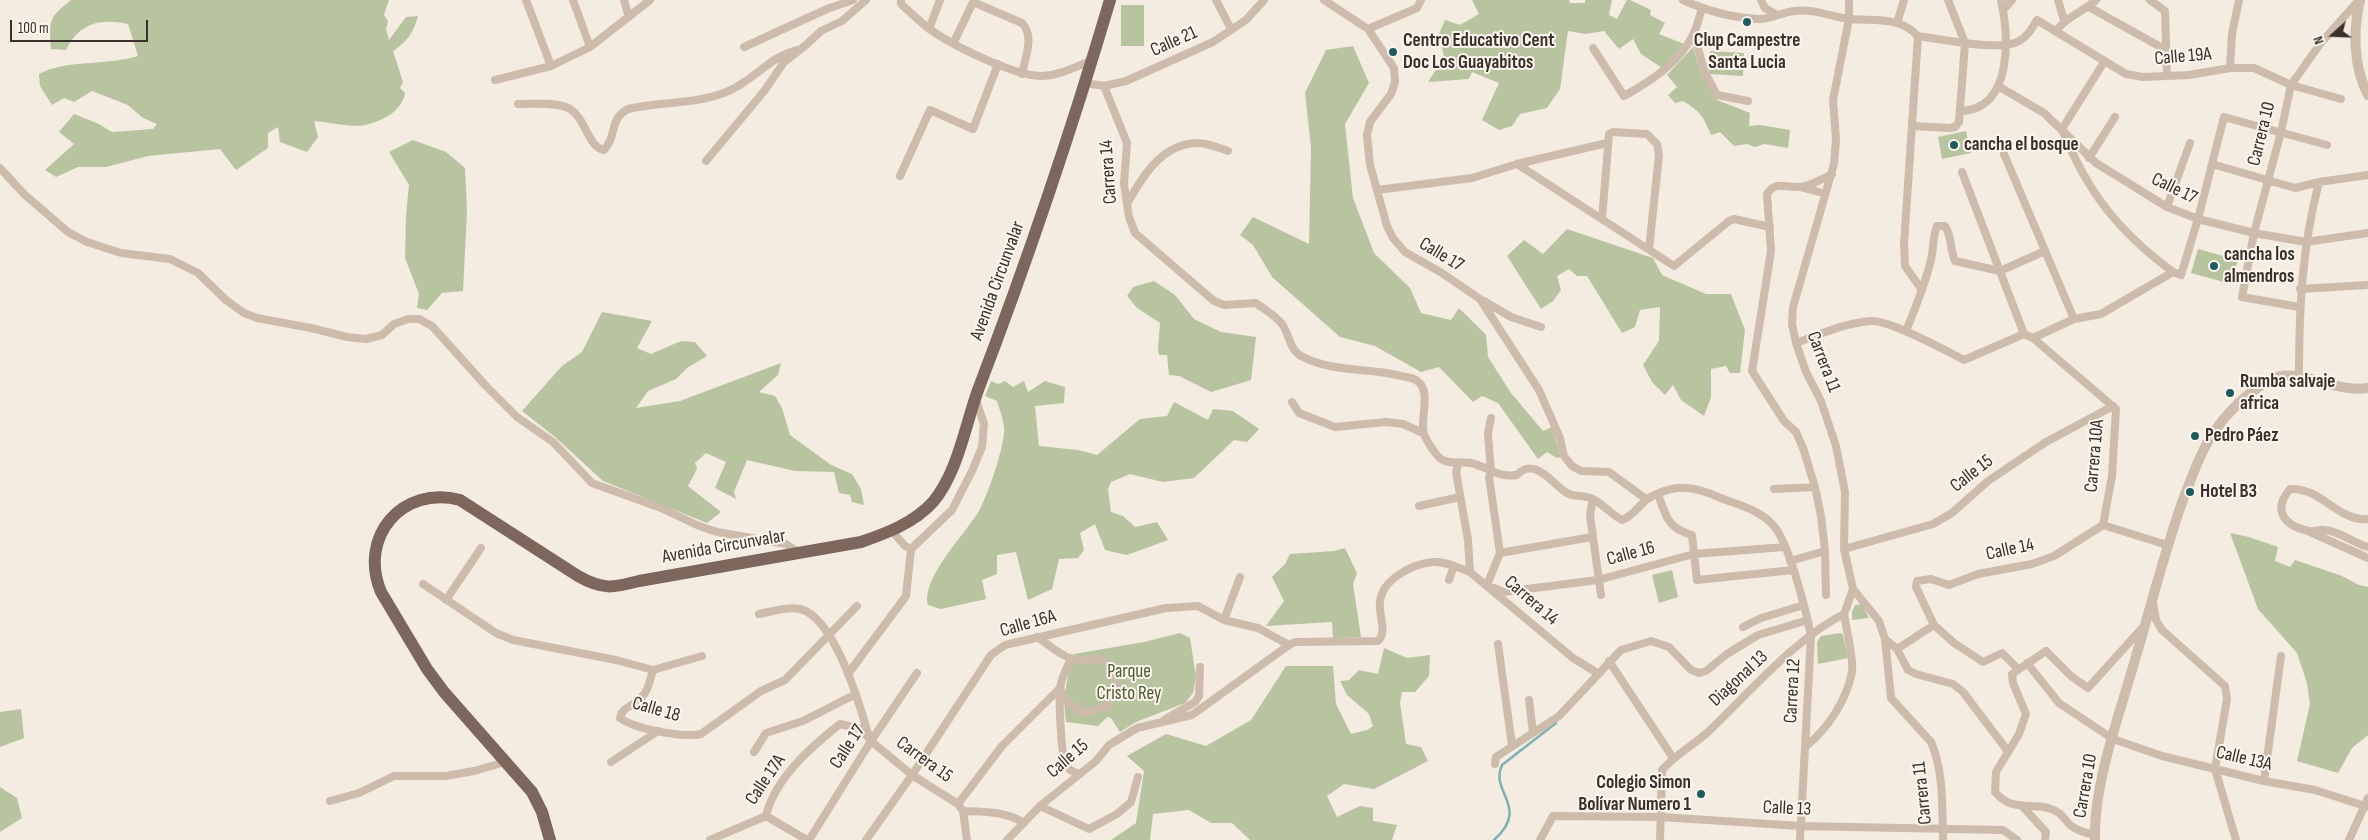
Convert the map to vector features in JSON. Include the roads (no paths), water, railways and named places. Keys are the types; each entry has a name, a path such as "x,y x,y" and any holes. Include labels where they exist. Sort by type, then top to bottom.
{"main road":[{"name":"Avenida Circunvalar","path":"550,840 542,812 532,792 462,715 444,692 427,669 381,592 376,580 374,550 386,524 408,504 427,498 447,497 460,500 578,576 595,585 613,588 639,581 861,542 892,530 922,512 941,490 958,449 1016,289 1085,83 1110,0"}],"street":[{"path":"526,0 551,66"},
{"path":"573,0 590,47"},
{"path":"624,0 629,17"},
{"path":"495,80 551,66 590,47 650,0"},
{"path":"744,46 810,16 853,0"},
{"path":"518,104 565,107 577,114 592,142 599,149 604,150 619,114 628,109 695,100 727,92 754,77 777,57 806,46 821,31 842,21 866,0"},
{"path":"929,29 940,0"},
{"path":"1216,0 1231,29"},
{"name":"Calle 21","path":"1085,83 1104,86 1126,81 1213,42 1246,20 1264,0"},
{"name":"Calle 17","path":"1324,0 1368,29 1394,68 1395,82 1390,94 1370,122 1367,135 1370,165 1390,232 1405,252 1442,273 1480,299 1539,390 1560,438 1564,456 1572,466 1581,471 1609,472 1646,499"},
{"path":"1368,29 1417,8 1422,0"},
{"path":"1683,0 1702,9 1752,18 1763,19 1801,10 1849,19 1886,19 1907,27 1918,36 1965,43 2006,45"},
{"path":"1761,0 1764,8 1777,15"},
{"name":"Carrera 11","path":"1849,0 1849,19 1833,100 1836,139 1832,174 1792,307 1792,324 1806,372 1821,401 1836,446 1845,492 1844,549 1853,590 1879,621 1885,639 1891,698 1931,742 1934,749 1942,790 1943,840"},
{"path":"1897,23 1904,0"},
{"path":"1912,126 1955,127 1959,122 1965,43 1948,0"},
{"path":"1960,111 1973,110 1983,105 1993,97 1998,86 2006,45 2004,10 2001,0"},
{"path":"2004,10 2012,0"},
{"path":"2058,0 2064,20"},
{"path":"2056,31 2064,20 2089,7 2096,0"},
{"path":"2150,0 2165,11 2167,75"},
{"path":"2230,68 2232,34 2240,0"},
{"path":"2359,0 2356,43 2358,61 2368,95"},
{"name":"Carrera 10","path":"2299,307 2242,297 2254,233 2281,132 2291,85 2320,44 2359,0"},
{"path":"954,42 973,1 1022,24 1028,29 1029,38 1022,74"},
{"path":"901,2 929,29 968,51 1022,74 1042,76 1061,72 1092,60"},
{"path":"2089,7 2166,50"},
{"path":"1593,48 1624,96 1652,80 1684,50 1694,34 1702,9"},
{"name":"Calle 19A","path":"2006,45 2018,41 2027,35 2037,20 2126,74 2143,77 2205,74 2230,68 2254,68 2291,85 2341,100"},
{"path":"1694,34 1705,73 1717,95 1748,100"},
{"path":"1918,36 1904,244 1905,266 1922,290"},
{"path":"706,161 765,90 774,74 798,50"},
{"path":"2104,62 2062,129 2081,171 2106,210 2126,233 2149,254 2177,274"},
{"path":"900,176 930,110 973,129 998,64"},
{"name":"Carrera 14","path":"1104,86 1127,143 1124,167 1127,204 1129,217 1135,233 1214,301 1224,305 1256,302 1278,319 1284,327 1293,349 1308,359 1334,368 1365,369 1416,380 1422,386 1424,401 1423,433"},
{"name":"Calle 17","path":"1998,86 2044,113 2089,158 2167,207 2198,219 2254,233 2306,242 2368,233"},
{"path":"2033,338 2074,319 2101,314 2177,274 2198,219 2224,117 2328,145"},
{"path":"2089,158 2115,118"},
{"path":"1602,219 1609,134 1613,132 1647,134 1657,144 1659,154 1649,249"},
{"path":"1127,204 1142,176 1161,156 1177,147 1202,143 1228,151"},
{"path":"1377,190 1472,178 1586,146 1608,143"},
{"path":"2167,207 2190,143"},
{"path":"2004,154 2074,319"},
{"path":"1517,164 1674,266 1729,221 1734,219 1770,227"},
{"path":"2212,164 2296,188 2319,182 2368,175"},
{"path":"0,168 24,194 68,232 87,242 121,252 170,259 198,272 226,300 257,318 346,337 366,339 382,334 394,324 408,319 419,319 432,326 517,417 553,442 592,483 661,508 699,526 717,532 786,544 800,553"},
{"path":"1796,342 1832,330 1873,321 1906,331 1964,360 2024,334 1962,172"},
{"path":"1798,187 1832,174"},
{"path":"2319,182 2308,223 2300,289 2299,376 2350,390 2368,388"},
{"path":"1819,192 1777,185 1771,188 1767,194 1771,251 1752,371 1784,421 1796,432 1815,487 1825,551 1826,595"},
{"path":"1906,331 1922,290 1933,250 1933,235 1937,226 1940,225 1949,232 1950,250 1955,262 2000,271 2045,251"},
{"path":"2300,289 2368,285"},
{"path":"1480,299 1511,317 1540,327"},
{"name":"Carrera 10A","path":"2024,334 2033,338 2116,409 2112,476 2103,525"},
{"name":"Carrera 10","path":"2095,837 2101,782 2167,545 2198,460 2220,424 2235,406 2251,392 2275,377 2299,376"},
{"path":"848,674 906,596 911,549 952,510 972,471 982,447 984,424 975,398"},
{"path":"1292,402 1300,413 1335,427 1386,422 1403,424 1423,433 1441,459 1449,462 1471,463 1491,472 1509,476 1531,468 1542,472 1559,488 1570,495 1593,499 1622,520 1632,516 1646,499 1670,489 1684,487 1749,508 1773,524 1782,538 1785,547"},
{"name":"Calle 15","path":"1844,549 1933,524 1952,513 1988,481 2046,442 2113,406"},
{"name":"Carrera 14","path":"1491,418 1488,433 1491,472 1489,477 1500,553 1487,585 1573,658 1599,674"},
{"path":"1459,462 1456,472 1468,540 1470,572"},
{"path":"1774,489 1815,487"},
{"path":"2368,519 2361,520 2341,512 2312,492 2300,488 2290,489 2283,497 2280,507 2283,516 2290,523 2368,558"},
{"path":"1658,494 1666,520 1683,532 1692,534 1698,580 1793,570"},
{"path":"1418,506 1460,497"},
{"path":"1593,499 1590,515 1601,595"},
{"path":"2103,525 2167,545"},
{"name":"Calle 14","path":"1934,625 1916,587 1917,581 1931,579 1948,585 1978,574 2032,564 2054,556 2103,525"},
{"path":"892,530 905,546 911,549"},
{"path":"2310,532 2325,530 2368,547"},
{"path":"1500,553 1592,537"},
{"name":"Calle 16","path":"1487,585 1503,592 1598,580 1694,554 1785,547"},
{"name":"Carrera 12","path":"1785,547 1804,605 1811,636 1800,840"},
{"path":"446,600 481,548"},
{"path":"1790,561 1825,551"},
{"path":"1162,720 1192,715 1295,642 1378,641 1382,637 1384,629 1379,616 1382,591 1392,580 1410,568 1433,562 1454,566 1470,572 1487,585"},
{"path":"1449,580 1454,566"},
{"path":"1224,620 1240,577"},
{"name":"Calle 18","path":"423,584 496,633 513,640 616,660 653,670 647,689 640,700 623,710 620,718 658,732 690,736 701,734 762,691 785,680 857,606"},
{"path":"1806,746 1818,737 1836,714 1852,671 1844,614 1853,590"},
{"path":"2153,596 2154,612 2162,630 2225,686 2227,699 2215,769 2236,840"},
{"path":"1744,627 1761,618 1804,605"},
{"name":"Calle 16A","path":"866,840 912,775 991,655 1005,644 1166,608 1198,606 1224,620 1258,628 1289,645"},
{"path":"759,614 791,608 802,609 814,616 830,634 856,694 871,741"},
{"name":"Diagonal 13","path":"1661,817 1662,770 1673,758 1707,732 1756,684 1811,636 1844,614"},
{"path":"1495,764 1496,757 1512,745 1559,716 1620,650 1651,641 1669,648 1691,670 1699,673 1706,671 1727,654 1758,635 1808,620"},
{"path":"2007,750 1962,692 1953,684 1908,670 1897,649 1934,625 1954,643 1983,662 2002,652 2018,669"},
{"path":"2095,837 2080,831 2059,813 2042,807 2023,808 2005,802 1995,792 1996,772 2007,750 2011,748 2019,734 2026,714 2013,683 2012,674 2046,651 2071,676 2088,688 2145,625"},
{"path":"1037,637 1071,659 1080,662 1098,658 1112,667 1116,687 1106,706 1083,713 1066,701 1060,688"},
{"name":"Carrera 11","path":"1885,639 1897,649"},
{"path":"1498,644 1512,745"},
{"path":"653,670 702,656"},
{"path":"2264,781 2281,656"},
{"path":"958,804 1002,746 1060,688 1071,659"},
{"path":"1610,662 1673,758"},
{"path":"2027,663 2059,703 2113,739"},
{"path":"1162,720 1195,702 1199,696 1200,666"},
{"name":"Calle 17","path":"808,840 917,673"},
{"path":"1060,688 1065,764 1072,772 1080,774"},
{"path":"754,752 766,733 803,720 856,694"},
{"path":"1530,700 1534,733"},
{"name":"Calle 15","path":"1007,840 1040,806 1096,761 1109,745 1137,728 1162,720"},
{"name":"Carrera 15","path":"840,724 861,729 871,741 912,775 958,804 963,811 966,840"},
{"name":"Calle 17A","path":"710,840 726,837 766,816 769,801 806,752 840,724"},
{"path":"611,762 658,732"},
{"name":"Calle 13A","path":"2113,739 2215,769 2367,803"},
{"path":"330,801 359,793 394,776 446,776 506,762"},
{"path":"1040,806 1089,829 1117,814 1131,802 1138,777"},
{"path":"2349,840 2367,803"},
{"path":"2023,808 2046,838"},
{"path":"963,811 1013,816 1024,823"},
{"path":"766,816 808,840"},
{"name":"Calle 13","path":"1540,840 1553,816 1661,817 1800,826 2003,830 2017,840"},
{"path":"1660,840 1661,817"}],"waterway":[{"path":"1494,840 1504,828 1509,818 1507,800 1500,783 1499,775 1502,765 1556,723"}],"place":[{"name":"Clup Campestre Santa Lucia","path":"1747,22"},
{"name":"Centro Educativo Cent Doc Los Guayabitos","path":"1393,52"},
{"name":"cancha el bosque","path":"1954,145"},
{"name":"cancha los almendros","path":"2214,266"},
{"name":"Rumba salvaje africa","path":"2230,393"},
{"name":"Pedro Páez","path":"2195,436"},
{"name":"Hotel B3","path":"2190,492"},
{"name":"Colegio Simon Bolívar Numero 1","path":"1701,794"}],"park label":[{"name":"Parque Cristo Rey","path":"1129,683"}]}
